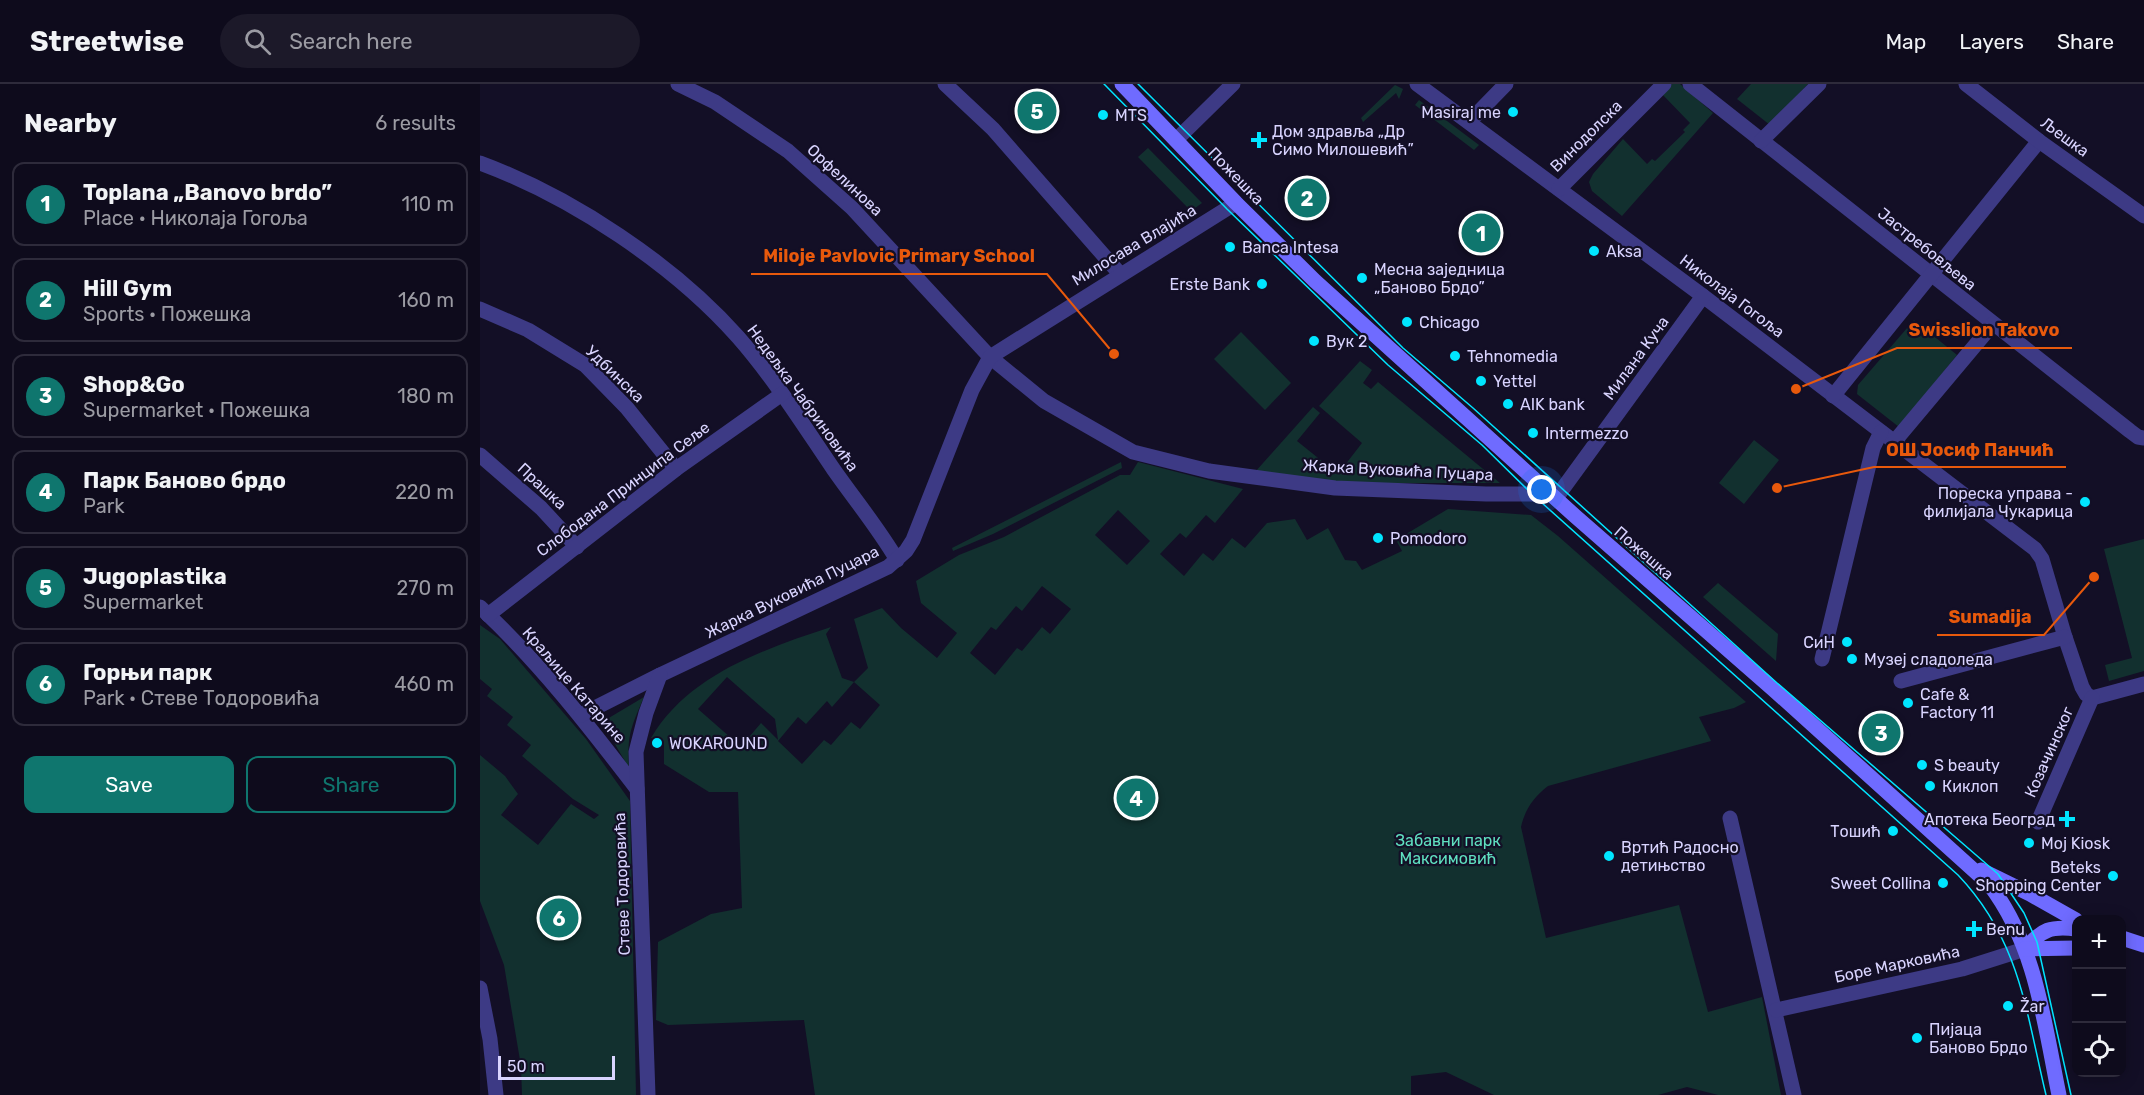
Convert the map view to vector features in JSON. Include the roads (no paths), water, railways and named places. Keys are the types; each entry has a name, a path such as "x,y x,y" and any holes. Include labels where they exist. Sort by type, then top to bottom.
{"main road":[{"name":"Пожешка","path":"1122,84 1236,203 1315,281 1553,496 1969,865 1998,896 2015,923 2033,973 2060,1095"},
{"path":"1969,865 2021,889 2072,918"},
{"path":"2025,949 2035,938 2050,929 2058,927 2072,929"},
{"path":"2126,940 2144,946"},
{"path":"2126,947 2144,946"},
{"path":"2025,949 2072,948"}],"street":[{"name":"Орфелинова","path":"678,84 716,102 796,158 852,207 990,357"},
{"path":"945,84 993,129 1120,274"},
{"path":"1176,140 1233,84"},
{"name":"Николаја Гогоља","path":"1417,84 1703,296 2035,549 2042,559 2082,687 2092,698"},
{"path":"1469,122 1506,84"},
{"name":"Винодолска","path":"1559,189 1664,84"},
{"name":"Јастребовљева","path":"1690,84 2130,431 2144,438"},
{"path":"1761,141 1819,84"},
{"name":"Љешка","path":"1966,84 2039,141 2144,216"},
{"path":"1833,396 2039,141"},
{"name":"Недељка Чабриновића","path":"480,163 536,187 583,214 644,252 695,295 739,338 782,394 897,560"},
{"name":"Милосава Влајића","path":"990,357 1236,203"},
{"name":"Милана Куча","path":"1553,496 1703,296"},
{"name":"Удбинска","path":"480,309 528,330 585,365 627,408 676,469"},
{"path":"1894,442 1993,324"},
{"name":"Жарка Вуковића Пуцара","path":"581,715 660,675 873,576 897,560 917,532 972,390 990,357 1065,415 1143,456 1209,471 1335,488 1553,496"},
{"name":"Слободана Принципа Сеље","path":"484,611 576,547 676,469 782,394"},
{"path":"1822,659 1873,448 1881,432"},
{"name":"Прашка","path":"480,455 541,508 576,547"},
{"name":"Краљице Катарине","path":"484,611 581,715 636,789"},
{"path":"1901,681 2065,637"},
{"name":"Стеве Тодоровића","path":"648,1095 636,752 640,730 660,675"},
{"path":"2092,698 2144,684"},
{"name":"Козачинског","path":"2038,822 2092,698"},
{"path":"1730,818 1794,1095"},
{"name":"Боре Марковића","path":"1776,1010 1962,969 2025,949"},
{"path":"480,988 490,1039 496,1095"}],"tram line":[{"path":"1104,84 1227,209 1388,365 1482,445 1532,494 1958,875 1979,900 2008,951 2026,1006 2046,1095"},
{"path":"1138,84 1403,348 1473,408 1777,683 1998,874 2024,913 2037,942 2071,1095"}],"place":[{"name":"Jugoplastika","path":"1037,111"},
{"name":"Masiraj me","path":"1513,112"},
{"name":"MTS","path":"1103,115"},
{"name":"Дом здравља „Др Симо Милошевић”","path":"1259,140"},
{"name":"Hill Gym","path":"1307,198"},
{"name":"Toplana „Banovo brdo”","path":"1481,233"},
{"name":"Banca Intesa","path":"1230,247"},
{"name":"Aksa","path":"1594,251"},
{"name":"Месна заједница „Баново Брдо”","path":"1362,278"},
{"name":"Erste Bank","path":"1262,284"},
{"name":"Chicago","path":"1407,322"},
{"name":"Вук 2","path":"1314,341"},
{"name":"Miloje Pavlovic Primary School","path":"1114,354"},
{"name":"Tehnomedia","path":"1455,356"},
{"name":"Yettel","path":"1481,381"},
{"name":"Swisslion Takovo","path":"1796,389"},
{"name":"AIK bank","path":"1508,404"},
{"name":"Intermezzo","path":"1533,433"},
{"name":"ОШ Јосиф Панчић","path":"1777,488"},
{"name":"Пореска управа - филијала Чукарица","path":"2085,502"},
{"name":"Pomodoro","path":"1378,538"},
{"name":"Sumadija","path":"2094,577"},
{"name":"СиН","path":"1847,642"},
{"name":"Музеј сладоледа","path":"1852,659"},
{"name":"Cafe & Factory 11","path":"1908,703"},
{"name":"Shop&Go","path":"1881,733"},
{"name":"WOKAROUND","path":"657,743"},
{"name":"S beauty","path":"1922,765"},
{"name":"Киклоп","path":"1930,786"},
{"name":"Парк Баново брдо","path":"1136,798"},
{"name":"Апотека Београд","path":"2067,819"},
{"name":"Тошић","path":"1893,831"},
{"name":"Moj Kiosk","path":"2029,843"},
{"name":"Вртић Радосно детињство","path":"1609,856"},
{"name":"Beteks Shopping Center","path":"2113,876"},
{"name":"Sweet Collina","path":"1943,883"},
{"name":"Горњи парк","path":"559,918"},
{"name":"Benu","path":"1974,929"},
{"name":"Žar","path":"2008,1006"},
{"name":"Пијаца Баново Брдо","path":"1917,1038"}],"park label":[{"name":"Забавни парк Максимовић","path":"1448,849"}]}
